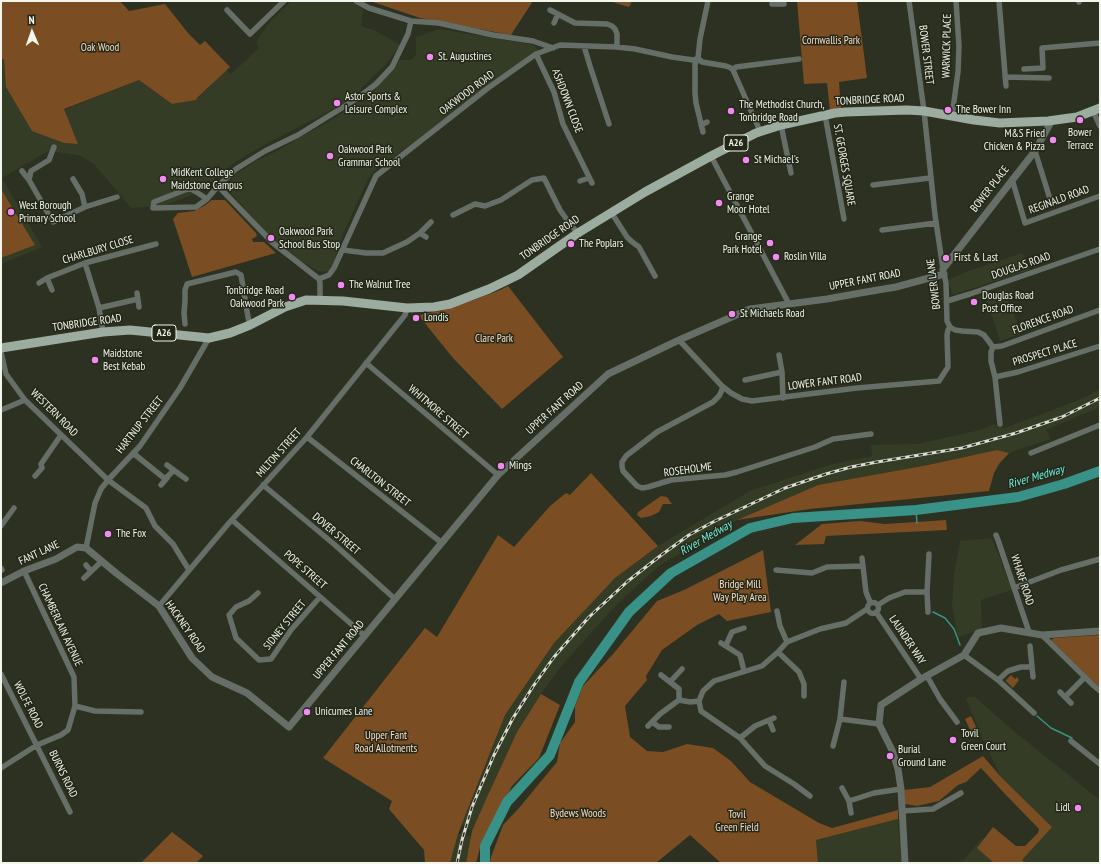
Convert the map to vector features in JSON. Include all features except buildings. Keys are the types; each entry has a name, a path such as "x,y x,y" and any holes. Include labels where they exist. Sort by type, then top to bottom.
{"main road":[{"name":"TONBRIDGE ROAD","path":"1,348 104,332 130,330 209,338 230,333 250,325 285,307 306,300 343,301 407,308 434,307 450,304 489,289 518,275 611,212 711,156 760,131 781,125 846,112 907,110 924,111 1000,123 1077,117 1096,109"}],"street":[{"path":"227,10 250,34 284,1"},
{"path":"356,1 369,8 411,21 439,24 493,35 533,41 553,48"},
{"path":"703,132 695,93 696,64 708,1"},
{"path":"772,1 772,4 784,4"},
{"name":"BOWER STREET","path":"909,1 924,111"},
{"name":"WARWICK PLACE","path":"952,116 958,72 959,46 956,1"},
{"path":"999,1 1006,86"},
{"path":"550,10 575,23 607,24 612,26 617,34 617,47"},
{"path":"554,23 558,14"},
{"path":"207,199 190,188 154,202 153,208 196,207 207,199 236,169 265,151 298,135 358,98 376,84 392,67 408,34 411,21"},
{"path":"1024,69 1043,68 1042,48 1100,43"},
{"name":"OAKWOOD ROAD","path":"319,279 329,275 334,268 376,176 482,93 536,54 560,45 617,47 679,58 694,60 698,58 702,62 726,66 733,70"},
{"path":"584,46 609,124"},
{"name":"ASHDOWN CLOSE","path":"536,54 554,92 563,124 592,183"},
{"path":"760,131 733,70 736,67 799,59"},
{"path":"1005,77 1049,78"},
{"path":"1096,109 1100,126"},
{"name":"BOWER LANE","path":"924,111 930,178 946,283 947,321 950,326"},
{"name":"ST. GEORGES SQUARE","path":"825,116 844,219"},
{"name":"BOWER PLACE","path":"943,271 1012,179 1035,151 1052,120"},
{"path":"701,125 708,122"},
{"path":"781,125 791,173"},
{"path":"29,180 31,172 49,160 54,147"},
{"path":"1035,151 1050,199"},
{"path":"711,156 789,304"},
{"path":"22,171 29,180 53,222 84,207 117,197"},
{"path":"453,215 475,204 486,206 501,200 532,180 544,178 560,210 578,233"},
{"path":"580,181 589,178"},
{"path":"873,186 930,178"},
{"path":"73,179 82,194 84,207"},
{"name":"REGINALD ROAD","path":"1012,179 1025,223 1100,196"},
{"path":"218,186 273,243 319,279 320,300"},
{"path":"611,212 627,237 640,247 655,276"},
{"path":"343,250 366,253 383,253 407,242 420,233 431,222"},
{"path":"882,230 936,223"},
{"path":"420,233 426,237"},
{"name":"CHARLBURY CLOSE","path":"40,283 47,278 85,263 156,244"},
{"name":"DOUGLAS ROAD","path":"947,301 1100,248"},
{"path":"85,263 99,308 104,332"},
{"name":"UPPER FANT ROAD","path":"289,727 498,476 608,374 679,340 750,309 827,299 896,287 943,271"},
{"path":"184,324 185,290 187,284 236,272 241,275 250,325"},
{"path":"47,278 52,290"},
{"path":"99,308 137,296 139,307"},
{"name":"MILTON STREET","path":"159,606 232,520 307,437 405,315 407,308"},
{"name":"FLORENCE ROAD","path":"993,347 1002,346 1100,310"},
{"path":"950,326 955,330 978,332 982,334 993,347 991,352 991,361 995,377 1000,424"},
{"name":"LOWER FANT ROAD","path":"679,340 730,393 742,399 752,401 938,380 948,367 946,335 950,326"},
{"name":"HARTNUP STREET","path":"86,548 95,503 101,490 108,480 140,446 180,388 209,338"},
{"name":"PROSPECT PLACE","path":"995,377 1018,372 1100,346"},
{"name":"WESTERN ROAD","path":"1,352 6,374 25,400 108,480 146,508 155,526 173,544 189,570"},
{"path":"779,355 782,372 783,398"},
{"name":"WHITMORE STREET","path":"366,363 498,476"},
{"path":"745,380 782,372"},
{"name":"ROSEHOLME","path":"722,386 719,396 713,402 657,432 626,456 622,462 623,471 637,486 648,488 670,480 724,475 815,447 833,439 871,434"},
{"path":"1,410 25,400"},
{"path":"1031,454 1100,425"},
{"path":"35,476 42,468 40,464 61,435"},
{"name":"CHARLTON STREET","path":"307,437 442,543"},
{"path":"133,453 162,478 167,478"},
{"path":"167,465 186,479"},
{"path":"161,485 172,472 175,471"},
{"name":"DOVER STREET","path":"263,486 335,545 395,599"},
{"path":"1,526 14,508"},
{"name":"POPE STREET","path":"232,520 365,636"},
{"name":"WHARF ROAD","path":"996,535 1029,632"},
{"name":"FANT LANE","path":"1,583 24,571 56,559 77,547 86,548"},
{"name":"HACKNEY ROAD","path":"86,548 159,606 192,658 212,677 247,693 289,727"},
{"path":"928,612 927,592 929,554"},
{"path":"862,558 866,592 870,602"},
{"path":"1014,588 1061,570 1100,559"},
{"path":"84,578 102,561"},
{"path":"86,565 91,571"},
{"path":"776,570 812,574 828,567 863,566"},
{"name":"CHAMBERLAIN AVENUE","path":"1,768 37,745 61,735 68,730 75,706 74,677 24,571"},
{"path":"870,602 876,602 878,605 889,598 904,592 927,592"},
{"name":"SIDNEY STREET","path":"258,593 249,601 236,607 229,615 236,638 260,660 271,659 291,630 320,597"},
{"path":"810,796 765,766 740,738 701,712 699,701 703,691 714,681 762,666 787,642 820,629 846,623 867,609 867,605 870,602"},
{"name":"LAUNDER WAY","path":"876,612 878,605"},
{"name":"LAUNDER WAY","path":"867,609 871,613 876,612"},
{"path":"777,611 780,626 787,642"},
{"name":"LAUNDER WAY","path":"876,612 957,722"},
{"path":"744,628 732,632 723,644 740,655 744,671"},
{"path":"905,863 901,788 898,769 892,750 879,724 881,705 964,655 978,634 1001,628 1042,635 1100,631"},
{"path":"1042,635 1100,691"},
{"path":"1030,646 1033,677"},
{"path":"778,652 799,672 804,684 804,696"},
{"path":"964,655 998,680 1034,713"},
{"path":"998,680 1008,671 1021,667 1032,667"},
{"path":"670,682 682,669"},
{"name":"WOLFE ROAD","path":"1,674 37,745"},
{"path":"661,675 679,689 679,700"},
{"path":"1066,697 1085,677"},
{"path":"833,746 840,718 844,682"},
{"path":"1060,692 1071,703"},
{"path":"669,726 659,727 650,724 660,714 679,700 690,702 699,701"},
{"path":"75,706 95,711 141,712"},
{"path":"840,718 879,724"},
{"path":"740,738 755,726 772,719 773,730"},
{"path":"1071,741 1100,764"},
{"name":"BURNS ROAD","path":"37,745 70,812"},
{"path":"842,788 848,801 851,813"},
{"path":"848,801 874,793 901,788"},
{"path":"902,811 933,809 961,793"}],"shaded area":[{"path":"1,1 12,58 64,143 78,144 64,110 139,80 172,104 196,100 226,70 231,74 259,48 256,42 268,24 291,1 350,1 363,9 361,26 376,31 400,45 387,63 349,101 264,145 232,164 200,192 166,205 131,208 94,164 79,155 48,151 2,178 42,247 1,264"},
{"name":"Oakwood Park Grammar School","path":"440,29 534,45 538,50 377,168 368,179 344,232 331,269 326,272 318,271 301,261 273,240 229,191 232,177 254,162 279,150 330,121 371,93 400,60 411,60 416,54 416,37"},
{"path":"1022,253 1029,270 953,295 948,280 966,272"},
{"path":"1005,288 1021,334 1000,341 985,295"},
{"path":"1100,389 1100,407 1046,430 1051,439 1009,453 997,450 928,465 818,485 737,520 660,565 616,605 559,669 517,732 472,831 462,825 505,715 554,643 615,578 658,546 750,491 829,465 872,456 871,445 917,444 980,430 994,424 1005,428 1084,398"},
{"path":"992,538 1012,590 981,600 982,629 958,637 952,606 954,574 960,541"},
{"path":"969,697 975,697 1016,733 1100,800 1100,863 1014,863 1052,827 1001,777 966,699"},
{"path":"898,819 901,863 818,863 816,840"},
{"path":"458,834 472,836 466,863 450,863"},
{"path":"982,838 1012,863 954,863 964,860"}],"green space":[{"name":"Oak Wood","path":"1,1 120,1 129,11 165,4 188,33 200,45 205,41 230,67 196,100 172,104 139,80 64,109 78,144 64,143 32,131 6,87 4,59 1,59"},
{"path":"370,1 533,1 511,35 420,18"},
{"path":"609,1 632,1 629,7"},
{"name":"Cornwallis Park","path":"797,1 857,1 867,78 839,82 841,109 830,111 827,83 804,84"},
{"name":"West Borough Primary School","path":"1,189 35,245 1,258"},
{"path":"212,200 225,200 256,233 257,236 252,239 253,242 264,242 276,253 192,277 173,219 178,213 194,211"},
{"name":"Clare Park","path":"508,286 563,357 502,409 453,358 419,316 474,300"},
{"path":"997,450 1009,453 999,464 994,473 989,491 810,509 737,520 818,485 928,465"},
{"name":"Upper Fant Road Allotments","path":"591,473 658,546 615,578 554,643 505,715 458,834 450,863 425,863 424,850 389,809 392,801 323,758 425,628 437,637 498,535 514,547 550,506 566,493 570,495"},
{"path":"661,496 667,497 672,504 663,504 659,512 651,516 641,518 637,515 638,512"},
{"path":"946,520 947,530 826,536 824,544 795,545 822,524 860,521 885,524"},
{"path":"763,550 771,612 727,621 719,614 697,625 662,650 646,676 647,680 625,706 630,737 647,751 663,752 687,744 713,748 731,761 750,782 819,823 832,828 898,810 898,819 816,840 818,863 721,863 690,835 656,863 490,863 503,825 557,762 560,743 575,722 575,706 583,686 613,654 657,601 684,590"},
{"path":"1100,635 1100,688 1051,640 1054,638"},
{"path":"1011,675 1015,679 1017,677 1019,680 1013,688 1006,681"},
{"path":"541,694 560,705 539,758 512,786 480,848 476,863 466,863 472,831 487,797 517,732"},
{"path":"971,716 977,729 971,732 965,719"},
{"path":"983,756 1001,777 1052,827 1022,860 1025,863 994,863 977,848 993,827 1016,846 1025,846 1038,833 1039,829 981,768 966,782 958,785 939,801 917,806 905,804 904,790 930,787"},
{"path":"172,832 203,856 196,863 141,863"}],"waterway":[{"name":"River Medway","path":"485,863 485,846 507,802 550,755 579,682 629,612 671,573 750,528 793,518 916,510 1018,497 1064,484 1100,471"},
{"path":"916,510 917,523"},
{"path":"933,612 945,618 954,629 960,645"},
{"path":"1037,716 1051,728 1072,738"}],"railway":[{"path":"457,863 472,807 494,755 513,718 534,685 554,657 589,617 628,581 689,535 785,488 826,474 877,462 962,448 1016,433 1062,417 1100,398"}],"place":[{"name":"St. Augustines","path":"430,57"},
{"name":"Astor Sports & Leisure Complex","path":"337,103"},
{"name":"The Bower Inn","path":"948,110"},
{"name":"The Methodist Church, Tonbridge Road","path":"731,111"},
{"name":"Bower Terrace","path":"1080,120"},
{"name":"M&S Fried Chicken & Pizza","path":"1053,140"},
{"name":"Oakwood Park Grammar School","path":"330,156"},
{"name":"St Michael's","path":"746,160"},
{"name":"MidKent College Maidstone Campus","path":"163,179"},
{"name":"Grange Moor Hotel","path":"719,203"},
{"name":"West Borough Primary School","path":"11,212"},
{"name":"Oakwood Park School Bus Stop","path":"271,238"},
{"name":"Grange Park Hotel","path":"770,243"},
{"name":"The Poplars","path":"571,244"},
{"name":"Roslin Villa","path":"776,257"},
{"name":"First & Last","path":"946,258"},
{"name":"The Walnut Tree","path":"341,285"},
{"name":"Tonbridge Road Oakwood Park","path":"292,297"},
{"name":"Douglas Road Post Office","path":"974,302"},
{"name":"St Michaels Road","path":"732,314"},
{"name":"Londis","path":"416,318"},
{"name":"Maidstone Best Kebab","path":"95,360"},
{"name":"Mings","path":"501,466"},
{"name":"The Fox","path":"108,534"},
{"name":"Unicumes Lane","path":"307,712"},
{"name":"Tovil Green Court","path":"953,740"},
{"name":"Burial Ground Lane","path":"890,756"},
{"name":"Lidl","path":"1078,808"}],"park label":[{"name":"Bridge Mill Way Play Area","path":"740,591"},
{"name":"Bydews Woods","path":"578,814"},
{"name":"Tovil Green Field","path":"737,821"}]}
